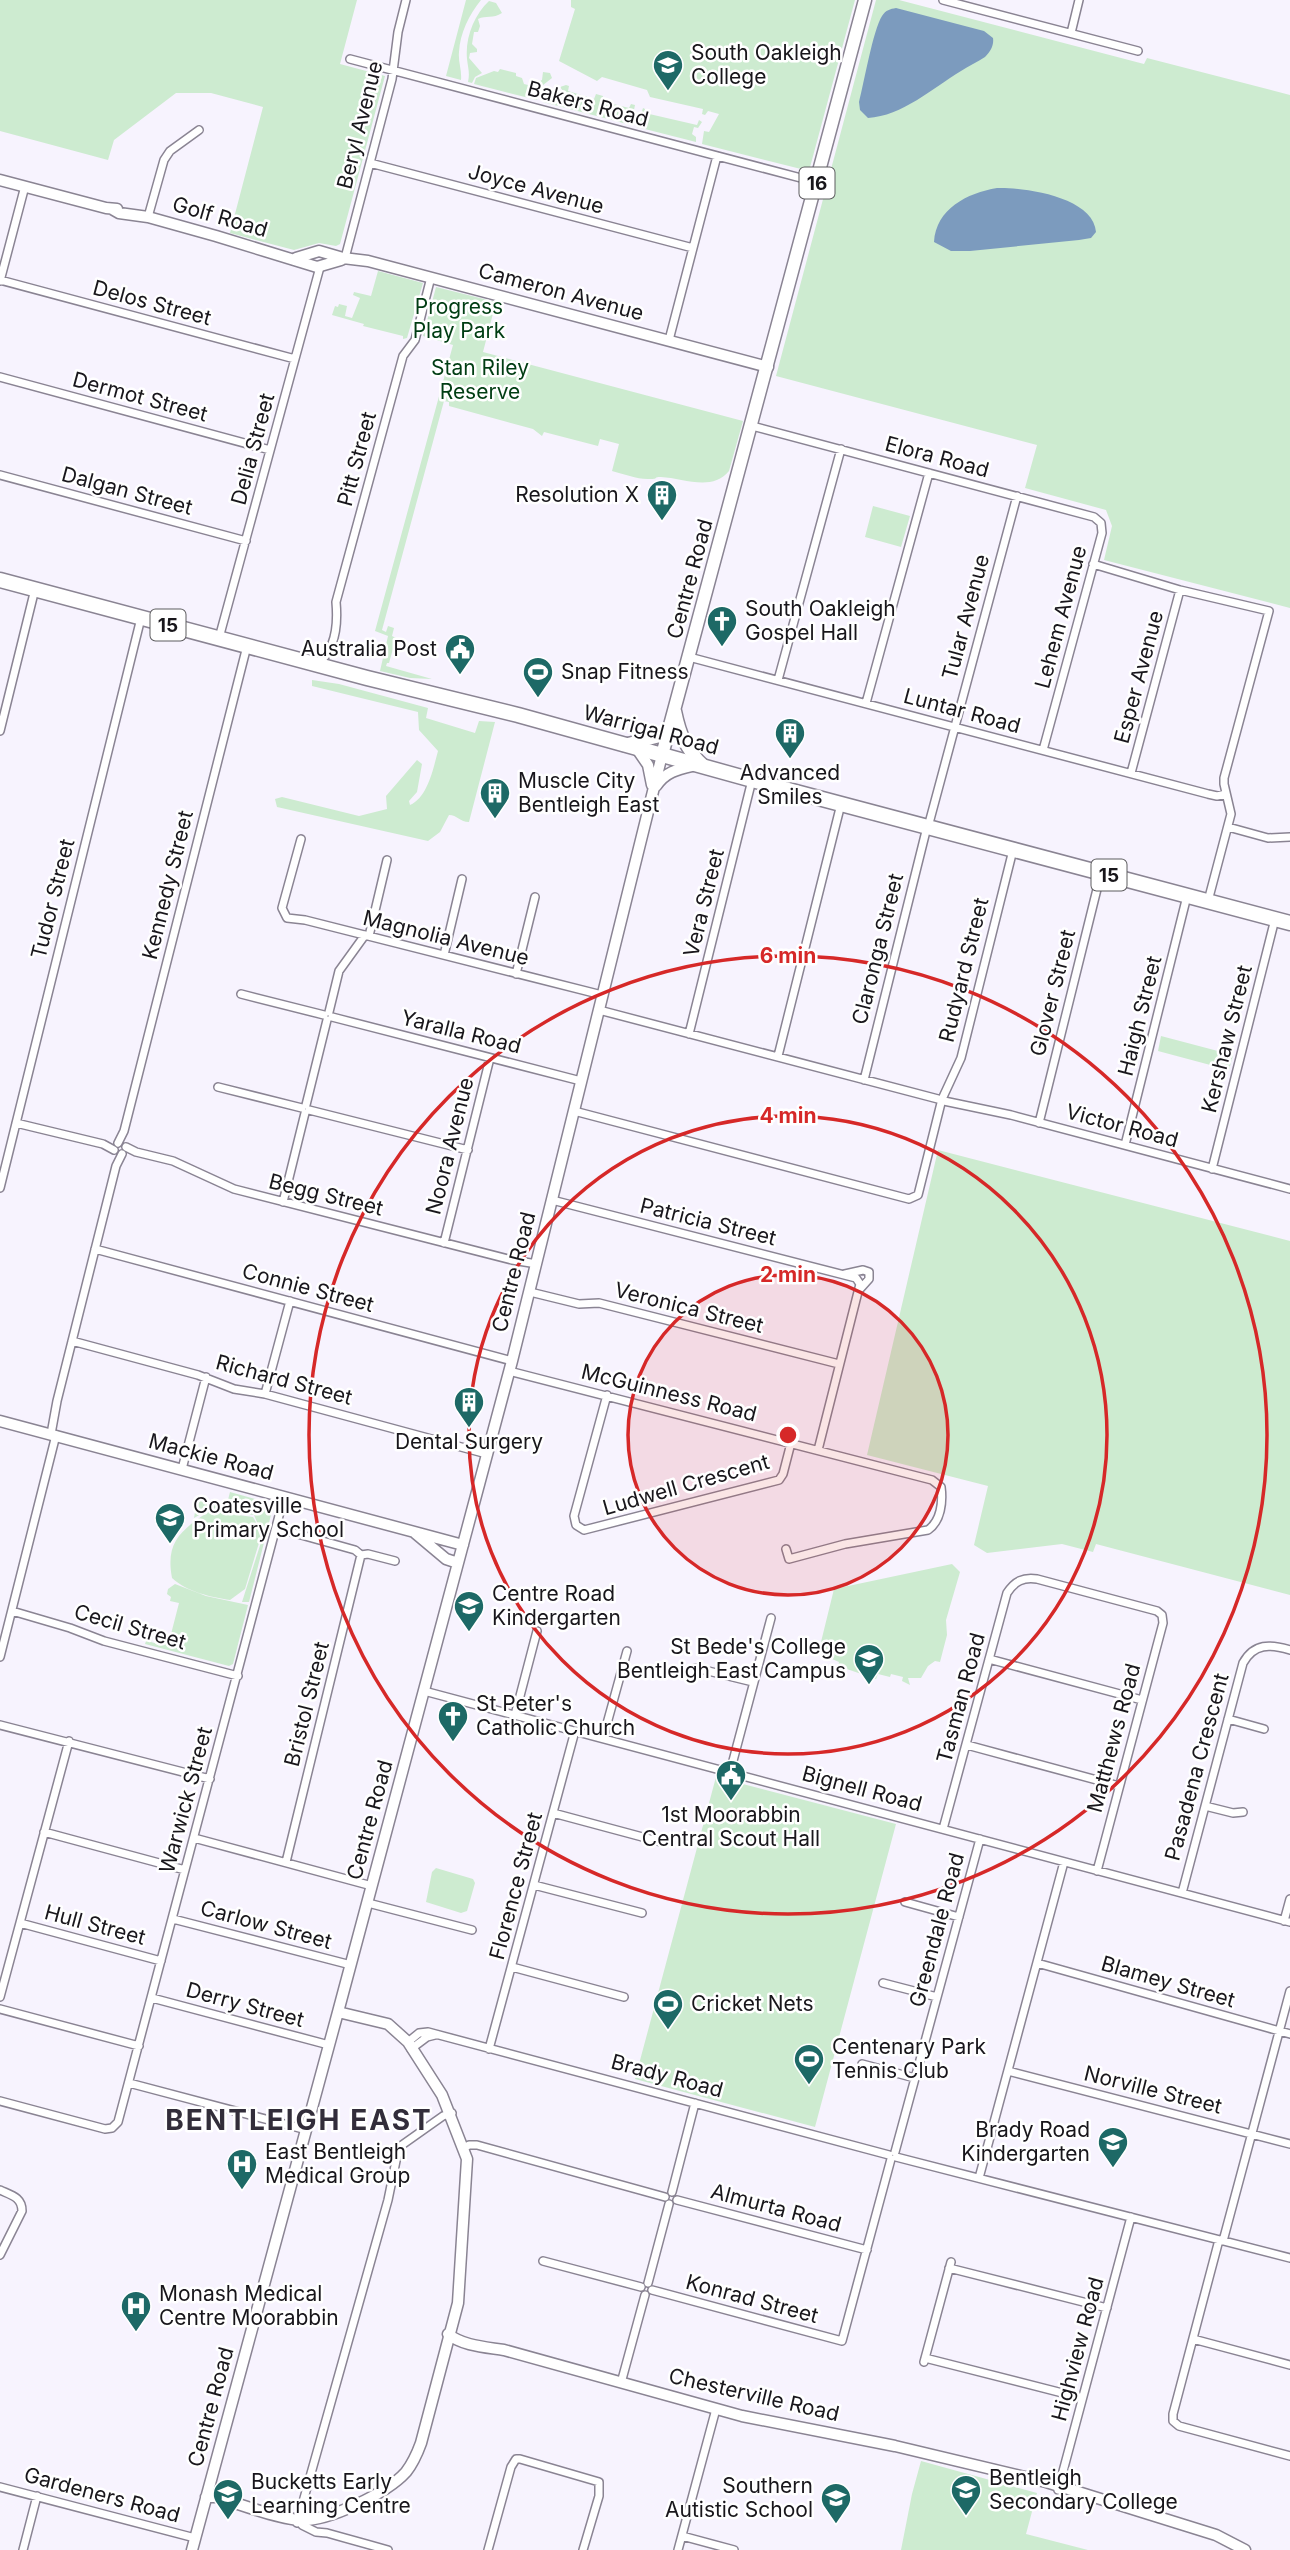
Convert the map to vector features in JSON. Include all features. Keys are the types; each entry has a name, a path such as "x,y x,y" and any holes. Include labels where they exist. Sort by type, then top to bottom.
{"highway":[{"name":"Warrigal Road","path":"0,580 337,670 519,715 1290,923"}],"main road":[{"name":"Centre Road","path":"662,755 865,0"},
{"path":"674,711 685,746 701,765"},
{"path":"630,747 668,733"}],"street":[{"name":"Beryl Avenue","path":"344,258 393,70 406,0"},
{"path":"943,0 1138,51"},
{"path":"1071,33 1079,0"},
{"name":"Bakers Road","path":"350,58 817,182"},
{"path":"148,217 163,160 170,151 199,130"},
{"path":"669,340 718,156"},
{"name":"Joyce Avenue","path":"370,163 693,248"},
{"name":"Golf Road","path":"0,180 112,209 126,210 296,258 320,261"},
{"path":"0,281 25,186"},
{"name":"Cameron Avenue","path":"320,261 344,258 368,261 768,367"},
{"name":"Delia Street","path":"219,639 320,261"},
{"name":"Pitt Street","path":"329,653 338,621 336,602 403,356 415,341 430,277"},
{"name":"Delos Street","path":"0,281 295,359"},
{"name":"Dermot Street","path":"0,377 270,450"},
{"name":"Elora Road","path":"752,426 1094,517 1101,523 1102,533"},
{"path":"778,680 841,449"},
{"path":"866,703 929,473"},
{"name":"Dalgan Street","path":"0,475 246,541"},
{"name":"Tular Avenue","path":"927,827 1017,496"},
{"name":"Lehem Avenue","path":"1043,750 1102,533"},
{"path":"1093,566 1268,613 1224,778 1231,814 1209,901"},
{"path":"0,731 35,589"},
{"name":"Esper Avenue","path":"1131,773 1180,590"},
{"name":"Tudor Street","path":"0,1188 141,618"},
{"name":"Kennedy Street","path":"120,1149 247,646"},
{"path":"316,664 329,653 337,670"},
{"name":"Luntar Road","path":"690,657 1217,796 1226,794"},
{"path":"630,747 648,765 653,791"},
{"name":"Centre Road","path":"192,2550 511,1366 662,755"},
{"path":"653,791 664,775 701,765"},
{"name":"Vera Street","path":"689,1034 752,780"},
{"path":"778,1056 841,804"},
{"name":"Claronga Street","path":"864,1080 927,827"},
{"path":"1228,827 1268,838 1290,836"},
{"name":"Magnolia Avenue","path":"301,839 282,908 287,918 367,935 602,996"},
{"name":"Rudyard Street","path":"574,1111 909,1199 918,1195 942,1100 961,1058 1013,850"},
{"path":"283,1202 339,971 367,935 387,860"},
{"name":"Glover Street","path":"1039,1122 1101,873"},
{"path":"444,955 462,879"},
{"name":"Haigh Street","path":"1125,1145 1188,896"},
{"path":"516,974 535,897"},
{"name":"Kershaw Street","path":"1212,1168 1275,919"},
{"name":"Yaralla Road","path":"242,995 581,1081"},
{"name":"Victor Road","path":"598,1010 1290,1189"},
{"name":"Noora Avenue","path":"444,1243 490,1058"},
{"path":"218,1087 468,1150"},
{"name":"Begg Street","path":"16,1123 173,1161 231,1188 536,1266"},
{"path":"0,1657 50,1464 57,1401 120,1149"},
{"name":"Patricia Street","path":"552,1200 844,1274 856,1278 860,1284 858,1292"},
{"name":"Connie Street","path":"95,1249 289,1301 511,1366"},
{"path":"818,1450 858,1292 869,1279 869,1272 863,1269 844,1274"},
{"name":"Veronica Street","path":"530,1292 576,1303 599,1303 839,1364"},
{"path":"265,1394 289,1301"},
{"name":"Richard Street","path":"72,1341 206,1377 234,1389 265,1394 487,1454"},
{"name":"McGuinness Road","path":"511,1366 607,1395 932,1480 942,1491 939,1518 928,1530 845,1544 789,1559"},
{"path":"183,1469 206,1377"},
{"name":"Ludwell Crescent","path":"607,1395 575,1513 576,1525 584,1530 779,1480 783,1475 791,1443"},
{"name":"Mackie Road","path":"0,1420 463,1545"},
{"name":"Warwick Street","path":"0,2101 110,2129 118,2122 284,1497"},
{"path":"276,1526 352,1549 361,1555 368,1554 395,1561"},
{"name":"Mackie Road","path":"412,1531 446,1559 458,1563"},
{"path":"786,1549 792,1569"},
{"name":"Bristol Street","path":"286,1862 361,1555"},
{"name":"Matthews Road","path":"1018,1581 1037,1579 1157,1611 1162,1615 1163,1623 1097,1871"},
{"name":"Tasman Road","path":"943,1829 1007,1593 1018,1581"},
{"name":"Cecil Street","path":"12,1611 104,1641 237,1676"},
{"path":"730,1772 771,1618"},
{"path":"515,1715 537,1631"},
{"name":"Pasadena Crescent","path":"1182,1893 1242,1663 1254,1649 1266,1645 1290,1650"},
{"path":"603,1738 626,1651"},
{"path":"989,1658 1142,1700"},
{"path":"696,1668 753,1682"},
{"name":"Bignell Road","path":"424,1691 1287,1922"},
{"path":"1228,1719 1264,1729"},
{"path":"0,1725 210,1779"},
{"name":"Florence Street","path":"489,2049 575,1731"},
{"path":"0,1997 69,1741"},
{"path":"967,1745 1119,1786"},
{"path":"1205,1806 1233,1813 1243,1812"},
{"path":"553,1814 661,1842"},
{"path":"44,1832 186,1870"},
{"path":"194,1838 372,1886"},
{"name":"Greendale Road","path":"842,2341 979,1839"},
{"path":"979,2178 1064,1862"},
{"path":"534,1885 642,1913"},
{"path":"1287,1922 1290,1899"},
{"path":"905,1902 959,1917"},
{"path":"368,1903 472,1930"},
{"name":"Carlow Street","path":"173,1919 351,1965"},
{"name":"Hull Street","path":"20,1923 162,1961"},
{"name":"Blamey Street","path":"1037,1963 1290,2034"},
{"path":"512,1967 624,1997"},
{"path":"883,1983 937,1997"},
{"path":"1290,1991 1173,2414 1174,2423 1290,2456"},
{"name":"Derry Street","path":"152,1998 329,2045"},
{"path":"0,2010 139,2046"},
{"path":"299,2522 316,2532 399,2478 412,2463 424,2431 464,2286 472,2169 467,2148 452,2114 411,2046 388,2024 338,2012"},
{"name":"Brady Road","path":"411,2046 423,2032 436,2035 1290,2258"},
{"path":"862,2064 915,2078"},
{"name":"Norville Street","path":"1008,2071 1290,2144"},
{"path":"129,2083 307,2130"},
{"path":"621,2383 695,2103"},
{"path":"299,2522 386,2207 398,2152 409,2139 452,2114"},
{"name":"Almurta Road","path":"467,2148 477,2146 867,2250"},
{"path":"0,2190 18,2198 22,2204 22,2211 0,2255"},
{"name":"Highview Road","path":"1059,2488 1131,2217"},
{"name":"Konrad Street","path":"543,2261 842,2341"},
{"path":"1082,2398 925,2360 950,2265 1107,2308"},
{"name":"Chesterville Road","path":"452,2335 716,2409 895,2446 996,2472 1026,2483 1078,2493 1210,2533 1245,2550"},
{"path":"1193,2339 1290,2364"},
{"path":"678,2550 716,2409"},
{"path":"488,2550 510,2467 516,2459 599,2482 599,2496 583,2550"},
{"name":"Gardeners Road","path":"0,2487 195,2538"},
{"path":"23,2550 37,2496"},
{"path":"206,2497 215,2502 299,2522 325,2524 338,2536 388,2550"},
{"path":"682,2536 734,2550"}],"green space":[{"path":"0,0 357,0 340,64 385,76 340,244 336,246 319,243 294,250 230,233 263,107 211,93 176,93 114,140 108,160 0,131"},
{"path":"466,0 481,0 469,18 461,38 461,80 446,76"},
{"name":"South Oakleigh College","path":"571,0 855,0 809,171 702,144 704,131 709,132 719,114 708,111 705,115 702,114 703,109 650,97 647,90 602,77 597,81 559,61 575,9 571,7"},
{"path":"876,0 899,0 1144,64 1147,58 1290,95 1290,608 1104,560 1112,526 1106,510 1025,488 1037,445 776,376"},
{"path":"489,1 496,3 502,13 478,19 480,26 478,32 474,32 472,44 477,52 470,53 469,58 482,73 475,77 472,83 468,82 469,35 479,13"},
{"path":"500,69 516,73 524,84 532,86 542,80 543,72 550,73 552,78 538,89 540,93 537,100 474,84 476,78 498,72"},
{"path":"569,86 568,91 594,99 596,94 603,96 602,101 629,108 631,104 635,105 631,125 543,102 549,94 552,98 563,91 560,87"},
{"path":"643,108 645,113 697,125 699,120 702,122 698,128 694,127 692,134 696,137 696,142 637,127"},
{"name":"Progress Play Park","path":"378,271 423,283 407,338 403,339 403,336 332,315 335,306 338,307 339,304 347,306 345,316 352,318 360,298 353,295 354,292 371,296"},
{"name":"Stan Riley Reserve","path":"436,287 496,302 483,352 743,421 729,471 722,477 706,482 661,477 646,479 612,471 619,444 600,439 598,446 544,432 542,436 533,429 449,406 449,402 444,401 382,630 386,632 388,626 394,628 392,636 396,638 386,666 432,679 410,678 380,671 388,636 375,631 453,345 423,336"},
{"path":"873,506 910,516 901,547 865,537"},
{"path":"312,680 339,684 428,708 426,718 475,733 479,721 495,722 469,822 449,815 440,832 428,841 277,807 275,799 282,797 359,816 387,809 386,796 417,760 422,764 417,792 409,801 410,805 421,796 434,766 438,751 419,730 418,712 312,686"},
{"path":"1161,1036 1233,1055 1229,1070 1158,1051"},
{"path":"938,1150 1290,1241 1290,1595 1096,1544 1093,1552 1062,1544 987,1553 974,1545 988,1486 867,1455"},
{"path":"230,1492 270,1503 273,1507 249,1602 242,1602 263,1536 254,1515 208,1510 194,1518 197,1500 226,1508"},
{"path":"209,1511 253,1517 262,1533 245,1589 230,1600 192,1590 172,1578 171,1555 178,1538"},
{"path":"952,1564 960,1572 946,1620 947,1635 940,1662 935,1661 928,1666 921,1678 908,1678 910,1685 902,1681 903,1677 891,1674 890,1677 878,1674 876,1679 838,1666 839,1662 832,1659 832,1656 821,1653 821,1642 834,1589"},
{"path":"175,1584 206,1596 248,1605 233,1664 229,1666 145,1644 151,1628 155,1629 151,1642 172,1644 170,1638 179,1603 170,1601 171,1597 167,1594 168,1589"},
{"path":"716,1777 896,1824 815,2127 635,2079"},
{"path":"436,1868 473,1879 475,1883 467,1911 461,1913 426,1902 432,1872"},
{"name":"Bentleigh Secondary College","path":"921,2461 1037,2493 1026,2534 1088,2550 901,2550"}],"water":[{"path":"896,8 984,31 993,38 992,46 985,57 905,107 868,118 860,110 859,102 872,44 882,16 888,10"},
{"path":"997,188 1040,192 1071,202 1092,220 1096,232 1091,238 1079,240 970,251 951,251 934,242 940,220 955,204 975,194"}],"place":[{"name":"South Oakleigh College","path":"668,92"},
{"name":"Resolution X","path":"662,522"},
{"name":"South Oakleigh Gospel Hall","path":"722,648"},
{"name":"Australia Post","path":"460,676"},
{"name":"Snap Fitness","path":"538,699"},
{"name":"Advanced Smiles","path":"790,760"},
{"name":"Muscle City Bentleigh East","path":"495,820"},
{"name":"Dental Surgery","path":"469,1429"},
{"name":"Coatesville Primary School","path":"170,1545"},
{"name":"Centre Road Kindergarten","path":"469,1633"},
{"name":"St Bede's College Bentleigh East Campus","path":"869,1686"},
{"name":"St Peter's Catholic Church","path":"453,1743"},
{"name":"1st Moorabbin Central Scout Hall","path":"731,1802"},
{"name":"Cricket Nets","path":"668,2031"},
{"name":"Centenary Park Tennis Club","path":"809,2086"},
{"name":"Brady Road Kindergarten","path":"1113,2169"},
{"name":"East Bentleigh Medical Group","path":"242,2191"},
{"name":"Monash Medical Centre Moorabbin","path":"136,2333"},
{"name":"Bentleigh Secondary College","path":"966,2517"},
{"name":"Bucketts Early Learning Centre","path":"228,2521"},
{"name":"Southern Autistic School","path":"836,2525"}],"district":[{"name":"BENTLEIGH EAST","path":"299,2120"}]}
